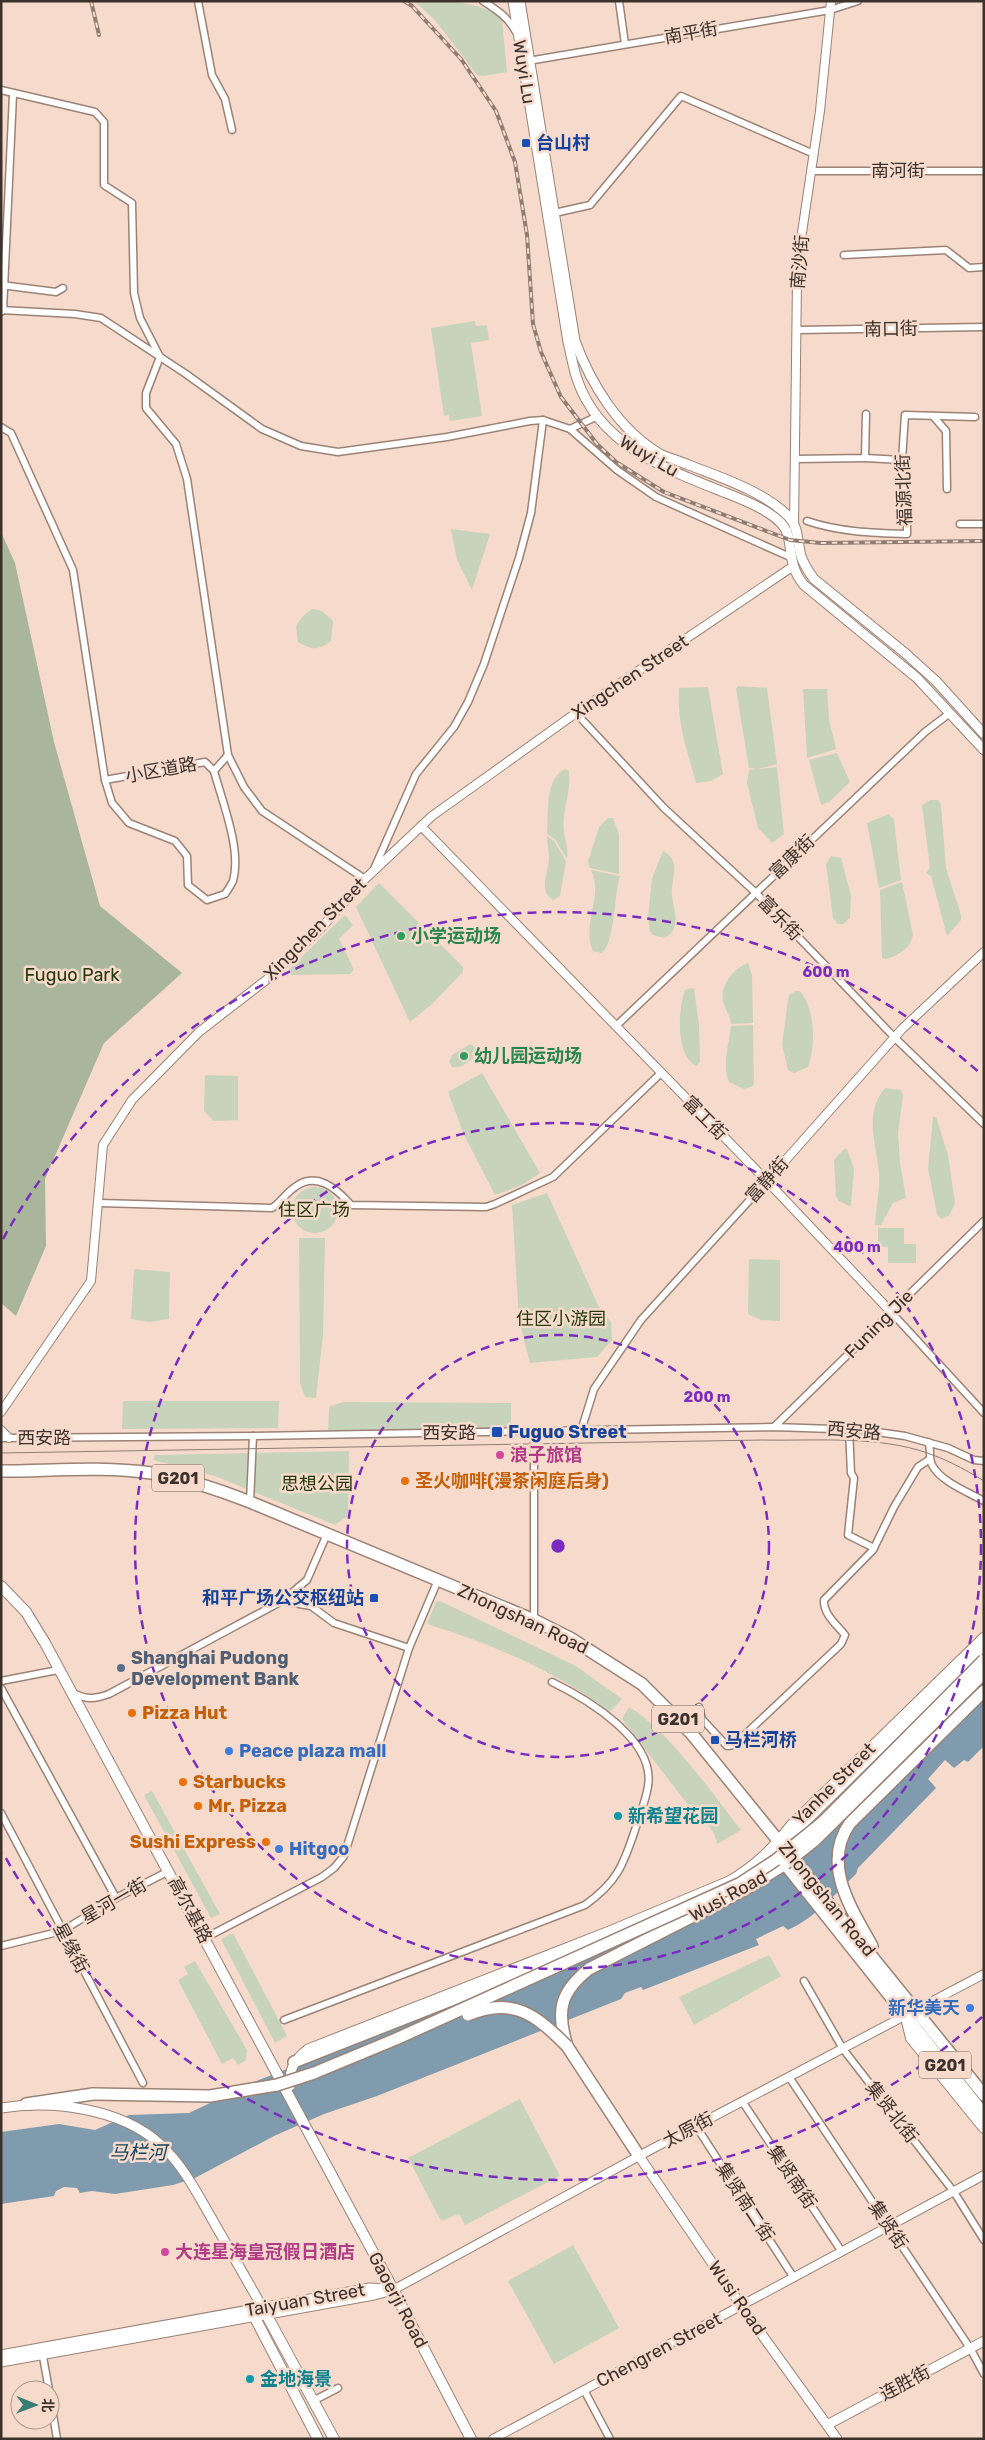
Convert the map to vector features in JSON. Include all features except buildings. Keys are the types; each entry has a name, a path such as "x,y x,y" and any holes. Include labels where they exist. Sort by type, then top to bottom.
{"highway":[{"name":"Zhongshan Road","path":"5,1472 150,1473 202,1484 250,1502 534,1620 591,1650 642,1684 691,1733 776,1844 911,2013 984,2114"},
{"path":"236,2094 277,2085 314,2073 396,2039 677,1914 739,1884 776,1860 823,1822 984,1660"},
{"name":"Wusi Road","path":"567,2046 561,2028 561,2013 564,1998 578,1977 605,1960 744,1890 792,1858 840,1817 984,1673"},
{"path":"889,1976 847,1900 842,1887 837,1859 838,1846 843,1833 850,1823 984,1691"},
{"name":"Zhongshan Road","path":"830,1912 889,1976 911,2013 984,2095"},
{"path":"294,2062 586,1947 677,1914"},
{"path":"26,2104 93,2094 210,2096 266,2091 305,2079 478,2010 499,2007 518,2009 533,2015 567,2046 639,2156"}],"main road":[{"name":"Wuyi Lu","path":"513,1 519,38 526,61"},
{"name":"Wuyi Lu","path":"520,1 526,61 551,214 575,341 598,392 633,431 661,454 751,491 782,510 795,524"},
{"name":"Wuyi Lu","path":"551,214 568,342 577,380 598,416 616,438 652,462 743,500 774,518 787,531 790,540"},
{"path":"795,524 801,555 806,568 814,579 936,681 984,734"},
{"path":"790,540 792,567 804,585 917,678 984,750"},
{"name":"高尔基路","path":"1,1586 26,1612 169,1871 310,2135"},
{"name":"Yanhe Street","path":"776,1844 798,1819 984,1637"},
{"name":"Yanhe Street","path":"776,1844 796,1831 984,1646"},
{"path":"291,2099 290,2068 308,2049 603,1934 729,1881 743,1873 776,1844"},
{"path":"911,2013 911,2038 984,2128"},
{"path":"1,2108 26,2104 96,2113 120,2120 148,2135 176,2162 195,2188 334,2439"},
{"name":"Gaoerji Road","path":"310,2135 471,2439"},
{"name":"Wusi Road","path":"639,2156 836,2439"},
{"name":"Taiyuan Street","path":"1,2362 42,2351 264,2311 374,2295 393,2290"},
{"path":"264,2311 254,2316 318,2439"},
{"name":"Taiyuan Street","path":"1,2355 42,2351 254,2316"},
{"name":"连胜街","path":"827,2424 984,2341"}],"street":[{"path":"198,1 212,75 225,99 232,130"},
{"path":"483,1 498,10 511,22 519,38"},
{"path":"619,1 626,44"},
{"name":"南平街","path":"526,61 858,1"},
{"name":"南沙街","path":"790,540 795,524 797,280 800,246 812,171 831,5"},
{"path":"1,90 94,112 104,122 104,185 132,203 134,293 140,318 160,357 146,393 146,408 176,444 187,478 228,755 244,787 262,810 365,879"},
{"path":"13,94 2,311 75,314 101,318 262,429 301,446 338,452 447,437 543,420 570,429 617,470 656,497 790,557"},
{"path":"551,214 590,205 682,96 814,154"},
{"name":"南河街","path":"812,171 984,171"},
{"path":"844,255 946,250 969,268 984,267"},
{"path":"3,285 56,292 63,288"},
{"name":"南口街","path":"798,330 984,327"},
{"path":"865,458 866,414"},
{"name":"福源北街","path":"807,521 830,529 908,534 908,501 902,460 905,415 975,417"},
{"path":"570,429 598,416"},
{"path":"934,416 946,431 947,489"},
{"path":"373,871 416,774 454,727 468,702 484,664 520,558 531,513 543,420"},
{"path":"1,427 11,433 73,570 105,780 112,803 129,823 175,841 187,856 188,885 207,900 225,894 233,880 235,855 230,828 214,771 228,755"},
{"path":"796,459 865,458 902,460"},
{"path":"960,524 984,524"},
{"name":"Xingchen Street","path":"1,1412 92,1281 104,1145 132,1100 199,1032 270,976 308,940 365,879 421,826 576,713 792,567"},
{"name":"富乐街","path":"576,713 664,808 756,893 894,1037 984,1124"},
{"name":"富康街","path":"616,1026 925,732 950,713"},
{"name":"小区道路","path":"105,780 205,762 214,771"},
{"name":"富工街","path":"421,826 767,1181 984,1413"},
{"name":"富静街","path":"581,1431 594,1389 641,1320 894,1037 984,952"},
{"path":"100,1204 272,1208 304,1180 318,1180 338,1191 351,1205 486,1207 552,1177 661,1073"},
{"name":"Funing Jie","path":"774,1427 984,1221"},
{"name":"西安路","path":"5,1438 534,1432 774,1427 849,1430 905,1436 928,1442 974,1460 984,1461"},
{"path":"1,1430 5,1438"},
{"path":"849,1430 851,1473 854,1478 848,1535 874,1548"},
{"path":"534,1432 534,1620"},
{"path":"250,1502 253,1436"},
{"path":"928,1442 932,1449 930,1459 942,1477 984,1501"},
{"path":"699,1707 702,1719 727,1746 734,1746 841,1644 845,1635 823,1607 824,1600 874,1548 894,1507 918,1466 930,1459"},
{"path":"70,1691 84,1699 97,1698 109,1694 282,1601 301,1587 307,1580 327,1534"},
{"path":"205,1938 322,1877 334,1868 344,1856 409,1648 438,1580"},
{"path":"282,1601 311,1606 343,1627 409,1648"},
{"path":"1,1681 58,1670"},
{"path":"284,2020 585,1905 601,1893 624,1865 649,1785 645,1758 633,1740 606,1715 576,1694 552,1682"},
{"path":"1,1688 116,1898"},
{"name":"星缘街","path":"1,1813 143,2083"},
{"name":"星河一街","path":"1,1946 62,1931 116,1898 169,1871"},
{"name":"太原街","path":"393,2290 639,2156 984,1974"},
{"name":"集贤北街","path":"804,1981 843,2049 954,2192 984,2240"},
{"name":"集贤街","path":"789,2076 970,2348 984,2374"},
{"name":"集贤南街","path":"742,2101 842,2252"},
{"name":"集贤南二街","path":"696,2126 794,2278"},
{"name":"Chengren Street","path":"493,2439 984,2176"},
{"path":"42,2351 47,2380"},
{"path":"313,2401 338,2388"},
{"path":"584,2390 610,2439"}],"green space":[{"path":"414,1 461,3 473,5 494,13 502,20 507,72 483,76 477,75 435,20"},
{"path":"475,321 476,326 487,325 489,340 471,343 482,416 450,421 449,415 444,416 431,328"},
{"path":"451,529 490,534 472,590 457,560"},
{"name":"Fuguo Park","path":"1,532 15,563 54,742 100,906 182,973 104,1043 45,1179 46,1246 16,1316 1,1303"},
{"path":"312,609 322,611 333,621 331,641 319,648 307,647 298,642 296,626 303,616"},
{"path":"738,686 767,688 777,764 758,769 749,768 736,689"},
{"path":"708,687 723,774 711,781 696,783 681,726 679,688"},
{"path":"803,689 827,689 829,719 836,749 807,758"},
{"path":"837,753 850,782 829,802 821,805 809,760"},
{"path":"777,767 784,834 772,843 758,828 747,783 749,770"},
{"path":"565,769 569,771 570,779 563,824 567,859 555,839 547,834 551,789 558,774"},
{"path":"930,800 938,800 941,805 946,868 961,915 961,920 947,936 931,876 926,873 930,868 922,805"},
{"path":"889,814 894,820 901,880 879,888 867,823"},
{"path":"608,818 613,818 619,834 619,874 590,868 588,862 599,827"},
{"path":"547,836 554,841 566,861 560,896 553,900 548,896 545,887 549,859"},
{"path":"663,851 673,860 674,865 672,896 676,920 670,935 664,938 653,935 650,931 648,917 652,879"},
{"path":"831,856 841,858 851,896 850,918 843,924 838,924 833,918 826,864"},
{"path":"591,870 620,876 612,929 602,953 593,951 590,941 589,931 595,890"},
{"path":"902,882 913,935 912,940 903,951 886,959 882,958 880,890"},
{"name":"小学运动场","path":"379,883 463,967 463,972 432,1004 410,1022 356,907"},
{"path":"345,915 353,925 339,939 354,970 350,974 292,975 289,969"},
{"path":"748,963 752,975 753,1023 731,1024 723,1001 724,989 733,973"},
{"path":"694,989 699,1025 700,1062 697,1066 690,1061 685,1053 680,1032 681,1009 685,990"},
{"path":"800,991 809,1008 813,1038 808,1067 794,1073 788,1070 782,1045 788,1000 790,994"},
{"path":"753,1025 754,1083 753,1086 744,1089 729,1082 726,1068 727,1054 731,1026"},
{"name":"幼儿园运动场","path":"470,1044 478,1049 476,1057 460,1067 452,1067 449,1062 452,1055"},
{"path":"482,1073 540,1173 522,1185 495,1195 464,1135 448,1092"},
{"path":"205,1075 238,1076 238,1120 214,1121 204,1111"},
{"path":"885,1088 901,1090 903,1095 898,1133 900,1163 906,1198 893,1203 881,1225 875,1225 879,1180 873,1119 874,1108"},
{"path":"933,1117 936,1117 948,1155 955,1203 949,1216 941,1219 937,1214 928,1169"},
{"path":"844,1149 847,1149 854,1169 851,1205 849,1206 839,1201 836,1196 834,1160"},
{"name":"住区广场","path":"310,1187 320,1187 334,1197 338,1210 334,1223 328,1229 320,1233 310,1233 296,1223 292,1215 292,1205 302,1191"},
{"name":"住区小游园","path":"547,1193 599,1307 611,1322 612,1340 597,1357 530,1363 519,1320 512,1205"},
{"path":"878,1228 904,1228 904,1244 916,1244 916,1263 888,1263 888,1247 878,1246"},
{"path":"299,1238 325,1238 323,1336 316,1398 305,1397 300,1383"},
{"path":"749,1259 780,1260 780,1321 761,1320 748,1314"},
{"path":"134,1269 170,1272 169,1319 149,1322 131,1319"},
{"path":"123,1401 279,1401 278,1428 122,1429"},
{"path":"343,1402 511,1403 511,1431 328,1431 329,1407"},
{"name":"思想公园","path":"349,1451 348,1516 335,1525 215,1476 153,1460 155,1455"},
{"path":"440,1601 576,1666 622,1699 610,1712 546,1671 475,1640 427,1624 436,1602"},
{"path":"629,1707 660,1731 675,1747 741,1830 717,1844 713,1832 707,1825 685,1815 688,1805 622,1719"},
{"path":"152,1791 220,1914 211,1918 144,1795"},
{"path":"233,1933 287,2036 275,2043 221,1939"},
{"path":"769,1955 781,1976 694,2025 679,1997"},
{"path":"195,1961 247,2050 246,2060 238,2065 233,2058 222,2064 178,1980 188,1974 184,1967"},
{"path":"520,2099 560,2176 465,2225 459,2214 441,2221 408,2158"},
{"path":"573,2245 619,2328 554,2364 508,2281"}],"water":[{"name":"马栏河","path":"984,1683 984,1746 968,1762 964,1760 954,1768 945,1760 928,1779 936,1788 858,1868 856,1874 824,1905 798,1925 788,1930 783,1926 756,1939 759,1945 643,1990 641,1987 625,1993 621,1999 377,2096 324,2114 274,2136 195,2178 173,2185 115,2194 92,2191 80,2193 77,2188 64,2187 56,2191 54,2196 1,2204 1,2132 59,2124 95,2130 129,2115 189,2113 254,2082 387,2029 680,1921 824,1839"}],"tram line":[{"path":"1,1453 840,1440 880,1443 918,1450 952,1463 984,1481"}],"railway":[{"path":"91,1 99,35"},
{"path":"404,1 412,6 461,59 496,111 515,162 527,235 533,324 541,352 561,397 597,444 616,462 664,492 790,540 821,543 984,541"}],"place":[{"name":"台山村","path":"526,143"},
{"name":"小学运动场","path":"401,936"},
{"name":"幼儿园运动场","path":"464,1056"},
{"name":"Fuguo Street","path":"497,1432"},
{"name":"浪子旅馆","path":"500,1455"},
{"name":"圣火咖啡(漫茶闲庭后身)","path":"405,1481"},
{"name":"和平广场公交枢纽站","path":"374,1598"},
{"name":"Shanghai Pudong Development Bank","path":"121,1668"},
{"name":"Pizza Hut","path":"132,1713"},
{"name":"马栏河桥","path":"715,1740"},
{"name":"Peace plaza mall","path":"229,1751"},
{"name":"Starbucks","path":"183,1782"},
{"name":"Mr. Pizza","path":"198,1806"},
{"name":"新希望花园","path":"618,1816"},
{"name":"Sushi Express","path":"266,1842"},
{"name":"Hitgoo","path":"279,1849"},
{"name":"新华美天","path":"970,2008"},
{"name":"大连星海皇冠假日酒店","path":"165,2252"},
{"name":"金地海景","path":"250,2379"}]}
